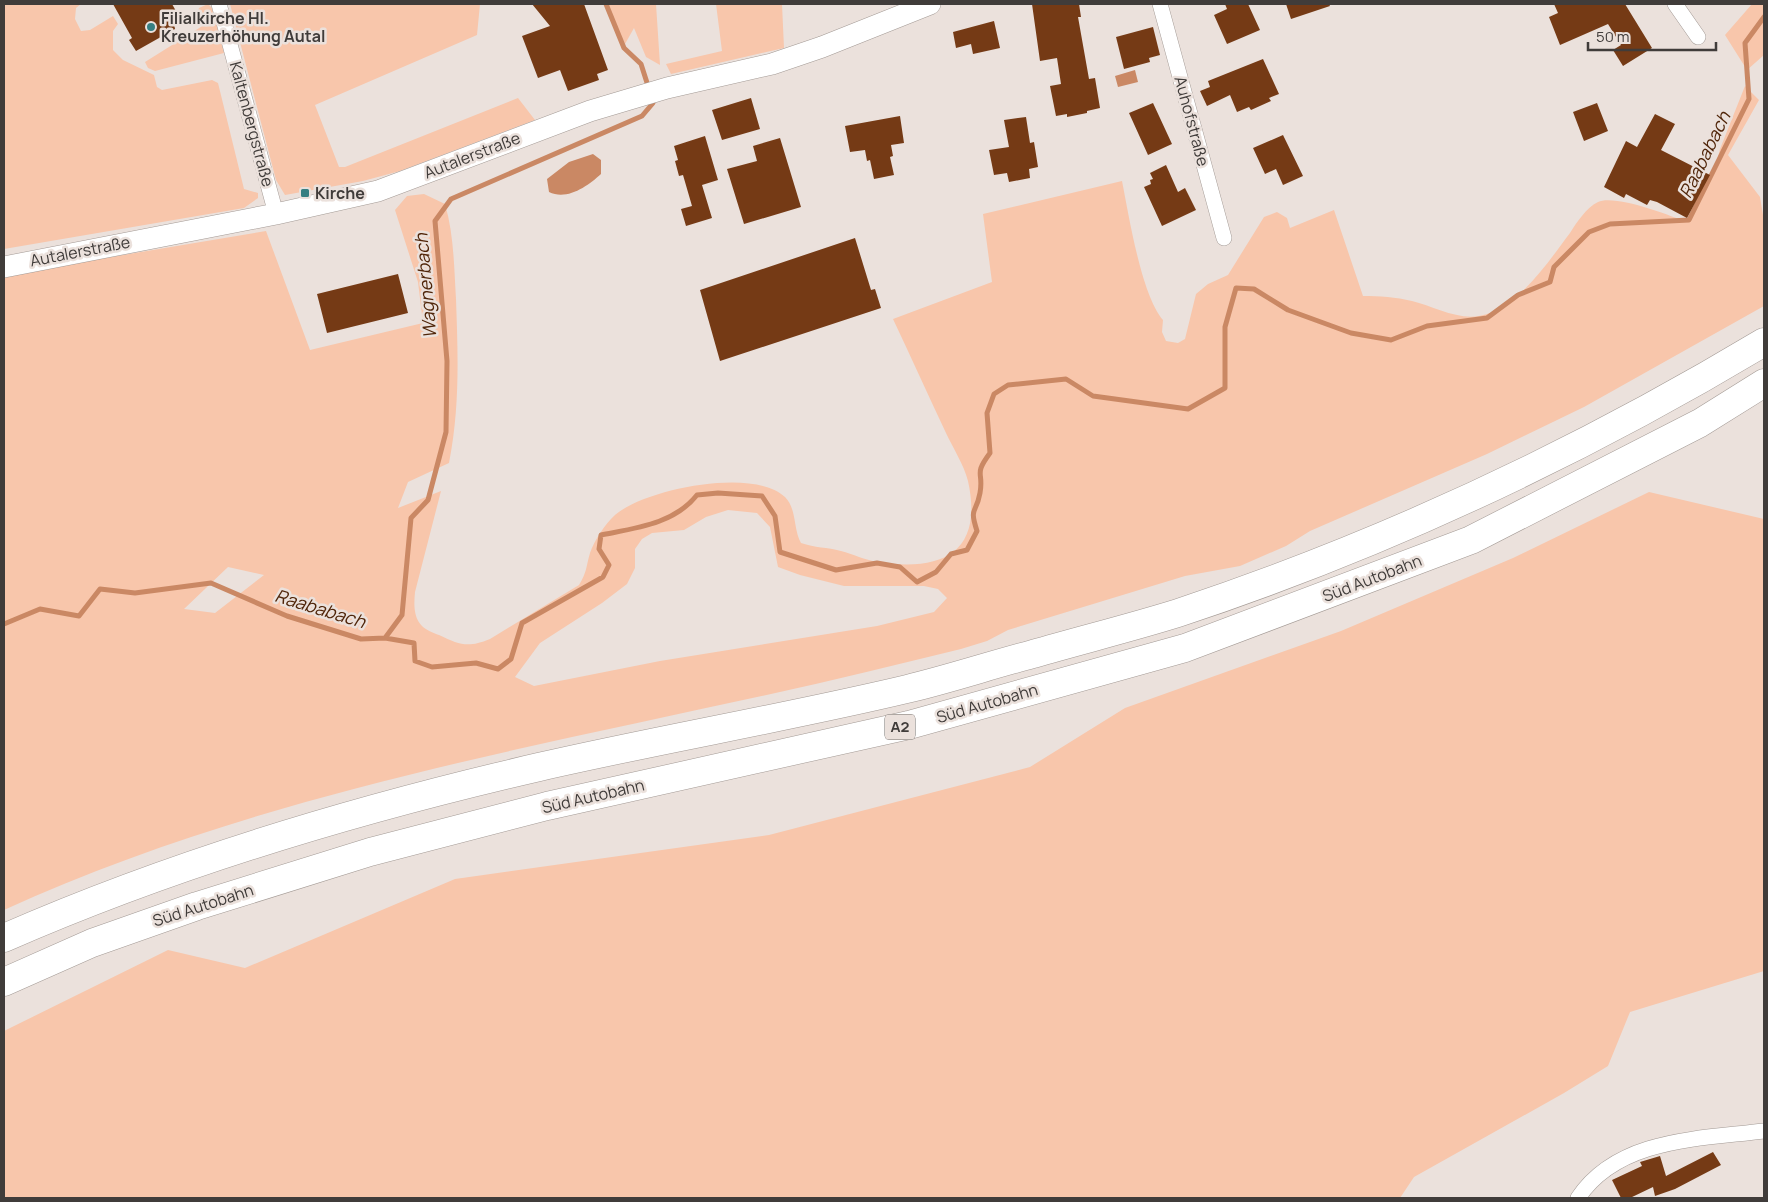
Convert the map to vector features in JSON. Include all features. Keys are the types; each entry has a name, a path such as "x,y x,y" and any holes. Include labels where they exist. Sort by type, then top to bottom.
{"highway":[{"name":"A2","path":"4,938 79,905 186,868 360,812 538,768 908,689 1175,613 1312,565 1456,506 1629,419 1689,387 1764,342"},
{"name":"Süd Autobahn","path":"4,982 92,943 188,909 370,852 547,806 910,725 1185,648 1471,540 1700,423 1764,383"}],"main road":[{"name":"Autalerstraße","path":"4,266 276,214 378,190 553,124 636,96 772,64 822,47 930,4"}],"street":[{"name":"Kaltenbergstraße","path":"219,4 276,214"},
{"name":"Auhofstraße","path":"1160,4 1224,238"},
{"path":"1675,4 1698,37"},
{"path":"1578,1198 1604,1170 1628,1156 1675,1142 1764,1131"}],"shaded area":[{"path":"4,4 81,4 76,8 75,19 81,31 90,30 113,16 118,24 113,31 113,50 123,60 154,75 157,87 162,90 212,80 218,83 244,189 258,193 258,198 244,208 4,249"},
{"path":"208,4 212,8 224,53 155,71 148,68 145,62 204,25 197,14 199,8"},
{"path":"230,4 480,4 477,35 315,105 339,167 345,167 518,98 535,120 400,171 363,181 285,195 276,180"},
{"path":"605,4 656,4 660,65 646,57 634,28 625,44"},
{"path":"716,4 782,4 784,48 671,74 666,64 722,51"},
{"path":"1752,4 1764,4 1764,55 1747,70 1725,35"},
{"path":"1135,70 1138,82 1118,87 1115,76"},
{"path":"1745,86 1759,100 1728,155 1760,197 1764,221 1764,306 1584,407 1487,454 1310,531 1286,546 1240,566 1185,576 1008,630 987,641 961,649 795,689 479,758 285,808 190,837 96,871 4,910 4,275 266,231 310,350 423,323 418,282 395,210 407,196 424,194 445,204 453,251 457,320 457,402 453,442 449,463 408,482 398,508 441,491 415,592 414,605 416,614 422,626 428,630 453,641 464,644 476,644 490,639 579,585 585,573 594,543 615,515 650,497 700,485 750,484 770,488 785,497 789,502 801,543 806,545 846,552 872,561 900,564 920,564 938,560 952,553 963,541 970,526 971,506 968,481 893,319 992,282 983,214 1122,181 1132,234 1148,292 1163,320 1162,332 1166,341 1178,343 1185,339 1196,294 1208,284 1228,275 1264,217 1277,212 1287,218 1290,228 1334,210 1363,296 1400,299 1462,316 1479,316 1493,312 1519,295 1542,270 1582,216 1598,202 1606,200 1629,203 1655,210 1686,222 1713,176 1720,149","holes":["728,510 757,513 770,527 778,567 800,575 844,586 924,586 938,589 947,598 934,612 877,626 660,661 534,686 515,677 540,643 602,603 627,584 635,568 635,549 642,539 652,533 684,530 706,517","228,567 264,575 215,613 184,609"]},
{"path":"593,154 601,160 601,174 596,179 577,191 563,195 549,192 547,179 569,162"},
{"path":"1649,492 1764,519 1764,971 1630,1012 1608,1066 1564,1093 1414,1177 1400,1198 4,1198 4,1031 168,950 245,968 455,879 769,835 1030,767 1125,708 1341,631 1513,558"}],"building":[{"name":"Filialkirche Hl. Kreuzerhöhung Autal","path":"113,4 172,4 181,20 174,24 175,29 136,51 129,40 132,38"},
{"path":"532,4 584,4 608,70 597,74 599,80 568,91 560,70 538,78 522,36 550,26"},
{"path":"1032,4 1079,4 1081,17 1078,17 1089,79 1095,78 1100,108 1067,117 1067,114 1056,116 1050,86 1061,84 1057,58 1040,61"},
{"path":"1225,4 1248,4 1260,30 1227,44 1214,15 1227,9"},
{"path":"1286,4 1329,4 1330,6 1291,19"},
{"path":"1554,4 1625,4 1652,48 1623,66 1613,50 1621,45 1608,24 1560,45 1549,17 1558,13"},
{"path":"994,21 1000,48 973,54 971,44 956,48 953,32"},
{"path":"1153,27 1160,55 1149,58 1150,62 1124,69 1116,37"},
{"path":"1263,59 1279,94 1269,98 1271,101 1251,110 1249,107 1237,112 1230,95 1207,106 1200,91 1210,87 1208,81"},
{"path":"751,98 760,129 722,140 712,110"},
{"path":"1153,103 1172,144 1148,155 1129,113"},
{"path":"1597,103 1608,131 1584,141 1573,112"},
{"path":"1655,114 1675,124 1661,150 1710,175 1687,218 1657,202 1650,200 1647,205 1626,194 1624,198 1604,187 1626,141 1637,147"},
{"path":"900,116 904,143 891,145 893,156 890,157 894,175 874,179 870,160 867,161 865,150 850,152 845,126"},
{"path":"1026,117 1030,143 1034,142 1038,167 1029,169 1030,178 1009,182 1007,173 994,175 989,150 1009,147 1004,120"},
{"path":"1283,135 1303,176 1283,185 1276,169 1265,174 1253,148"},
{"path":"705,136 718,180 702,185 712,218 686,226 681,209 692,206 683,175 679,176 675,161 678,160 674,146"},
{"path":"780,138 801,207 744,224 727,169 757,161 753,146"},
{"path":"1166,165 1178,192 1185,188 1196,210 1162,226 1144,187 1151,184 1150,180 1153,179 1150,173"},
{"path":"855,238 871,290 875,289 881,308 720,361 700,290"},
{"path":"398,274 408,313 327,333 317,294"},
{"path":"1713,1152 1721,1165 1675,1189 1655,1196 1653,1187 1630,1198 1621,1198 1612,1180 1642,1166 1640,1162 1660,1156 1666,1176"}],"waterway":[{"name":"Wagnerbach","path":"606,4 624,48 641,64 649,89"},
{"name":"Raababach","path":"4,624 40,609 79,616 100,589 135,593 211,583 287,616 361,639 385,638 414,643 415,661 432,667 476,663 498,669 511,659 522,623 603,577 609,565 599,549 601,535 641,527 666,519 688,505 697,495 718,493 762,496 775,516 780,552 836,570 877,563 900,567 917,582 936,572 951,554 967,550 977,531 973,514 980,493 980,470 990,453 987,413 994,394 1008,385 1066,379 1093,396 1188,409 1225,388 1225,327 1236,288 1254,289 1288,310 1351,333 1391,340 1427,326 1487,318 1518,295 1550,282 1554,267 1589,232 1610,224 1689,220 1749,99 1745,43 1764,17"},
{"name":"Wagnerbach","path":"385,638 402,615 411,518 428,500 446,432 447,361 435,221 451,199 642,116 653,103 652,99"}],"place":[{"name":"Filialkirche Hl. Kreuzerhöhung Autal","path":"151,27"},
{"name":"Kirche","path":"305,193"}]}
